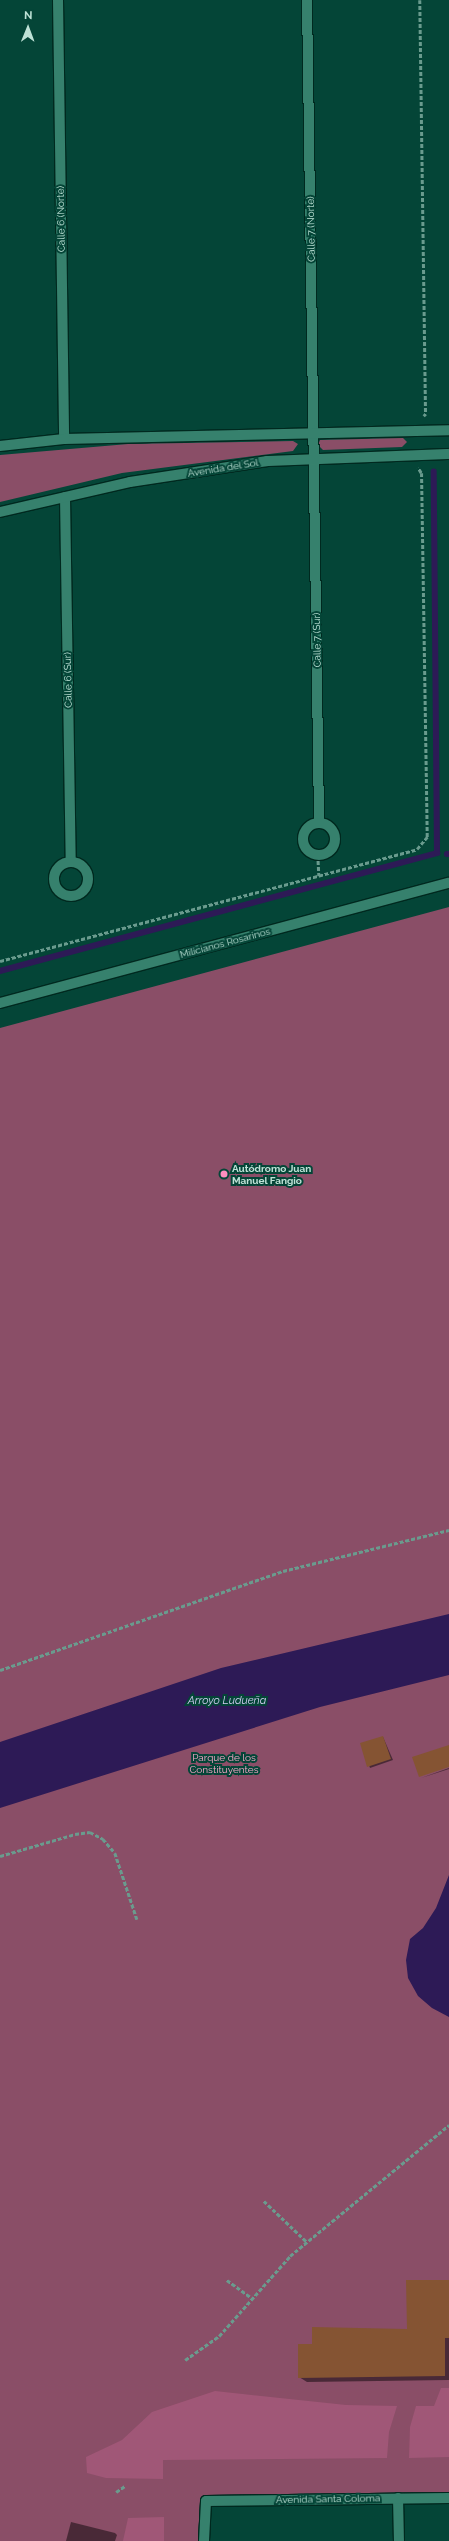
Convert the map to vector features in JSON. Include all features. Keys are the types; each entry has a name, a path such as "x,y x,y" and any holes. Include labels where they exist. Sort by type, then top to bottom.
{"street":[{"name":"Calle 6 (Norte)","path":"58,0 64,439"},
{"name":"Calle 7 (Norte)","path":"307,0 314,458"},
{"path":"0,446 64,439 449,430"},
{"name":"Avenida del Sol","path":"0,512 130,482 267,461 449,454"},
{"name":"Calle 7 (Sur)","path":"314,458 319,822"},
{"name":"Calle 6 (Sur)","path":"65,497 71,862"},
{"path":"319,822 331,827 336,839 330,851 318,855 307,850 302,838 308,827 319,822"},
{"name":"Milicianos Rosarinos","path":"0,1003 449,883"},
{"path":"398,2498 399,2541"},
{"name":"Avenida Santa Coloma","path":"204,2541 206,2501 449,2498"}],"path":[{"path":"420,0 426,414 423,416"},
{"path":"318,855 319,876"},
{"path":"0,1670 283,1571 449,1530"},
{"path":"0,1856 75,1834 90,1832 103,1839 115,1853 137,1919"},
{"path":"185,2360 219,2336 290,2256 449,2125"},
{"path":"264,2201 307,2242"},
{"path":"227,2280 253,2298"},
{"path":"116,2492 125,2486"}],"green space":[{"path":"403,438 407,442 402,447 323,450 318,445 320,440"},
{"path":"293,441 298,444 293,451 122,473 0,502 0,455 128,444"},
{"name":"Parque de los Constituyentes","path":"449,907 449,2498 206,2501 204,2541 0,2541 0,1028"}],"shaded area":[{"path":"441,2388 449,2388 449,2457 409,2458 410,2427 416,2406 434,2406"},
{"path":"215,2391 346,2405 397,2406 389,2432 387,2458 163,2460 163,2479 106,2478 87,2473 86,2457 122,2440 152,2412"},
{"path":"164,2517 164,2541 123,2541 128,2518"}],"water":[{"name":"Arroyo Ludueña","path":"449,1614 449,1675 320,1707 0,1808 0,1742 221,1668"},
{"path":"449,1875 449,2017 432,2008 418,1996 408,1978 406,1960 410,1939 423,1928 436,1908"}],"building":[{"path":"383,1736 391,1759 367,1767 360,1743"},
{"path":"449,1745 449,1767 419,1777 412,1757"},
{"path":"406,2280 449,2280 449,2338 445,2338 445,2376 298,2378 298,2344 312,2344 312,2327 407,2329"}],"waterway":[{"path":"0,971 437,853 434,472"}],"place":[{"name":"Autódromo Juan Manuel Fangio","path":"224,1174"}]}
